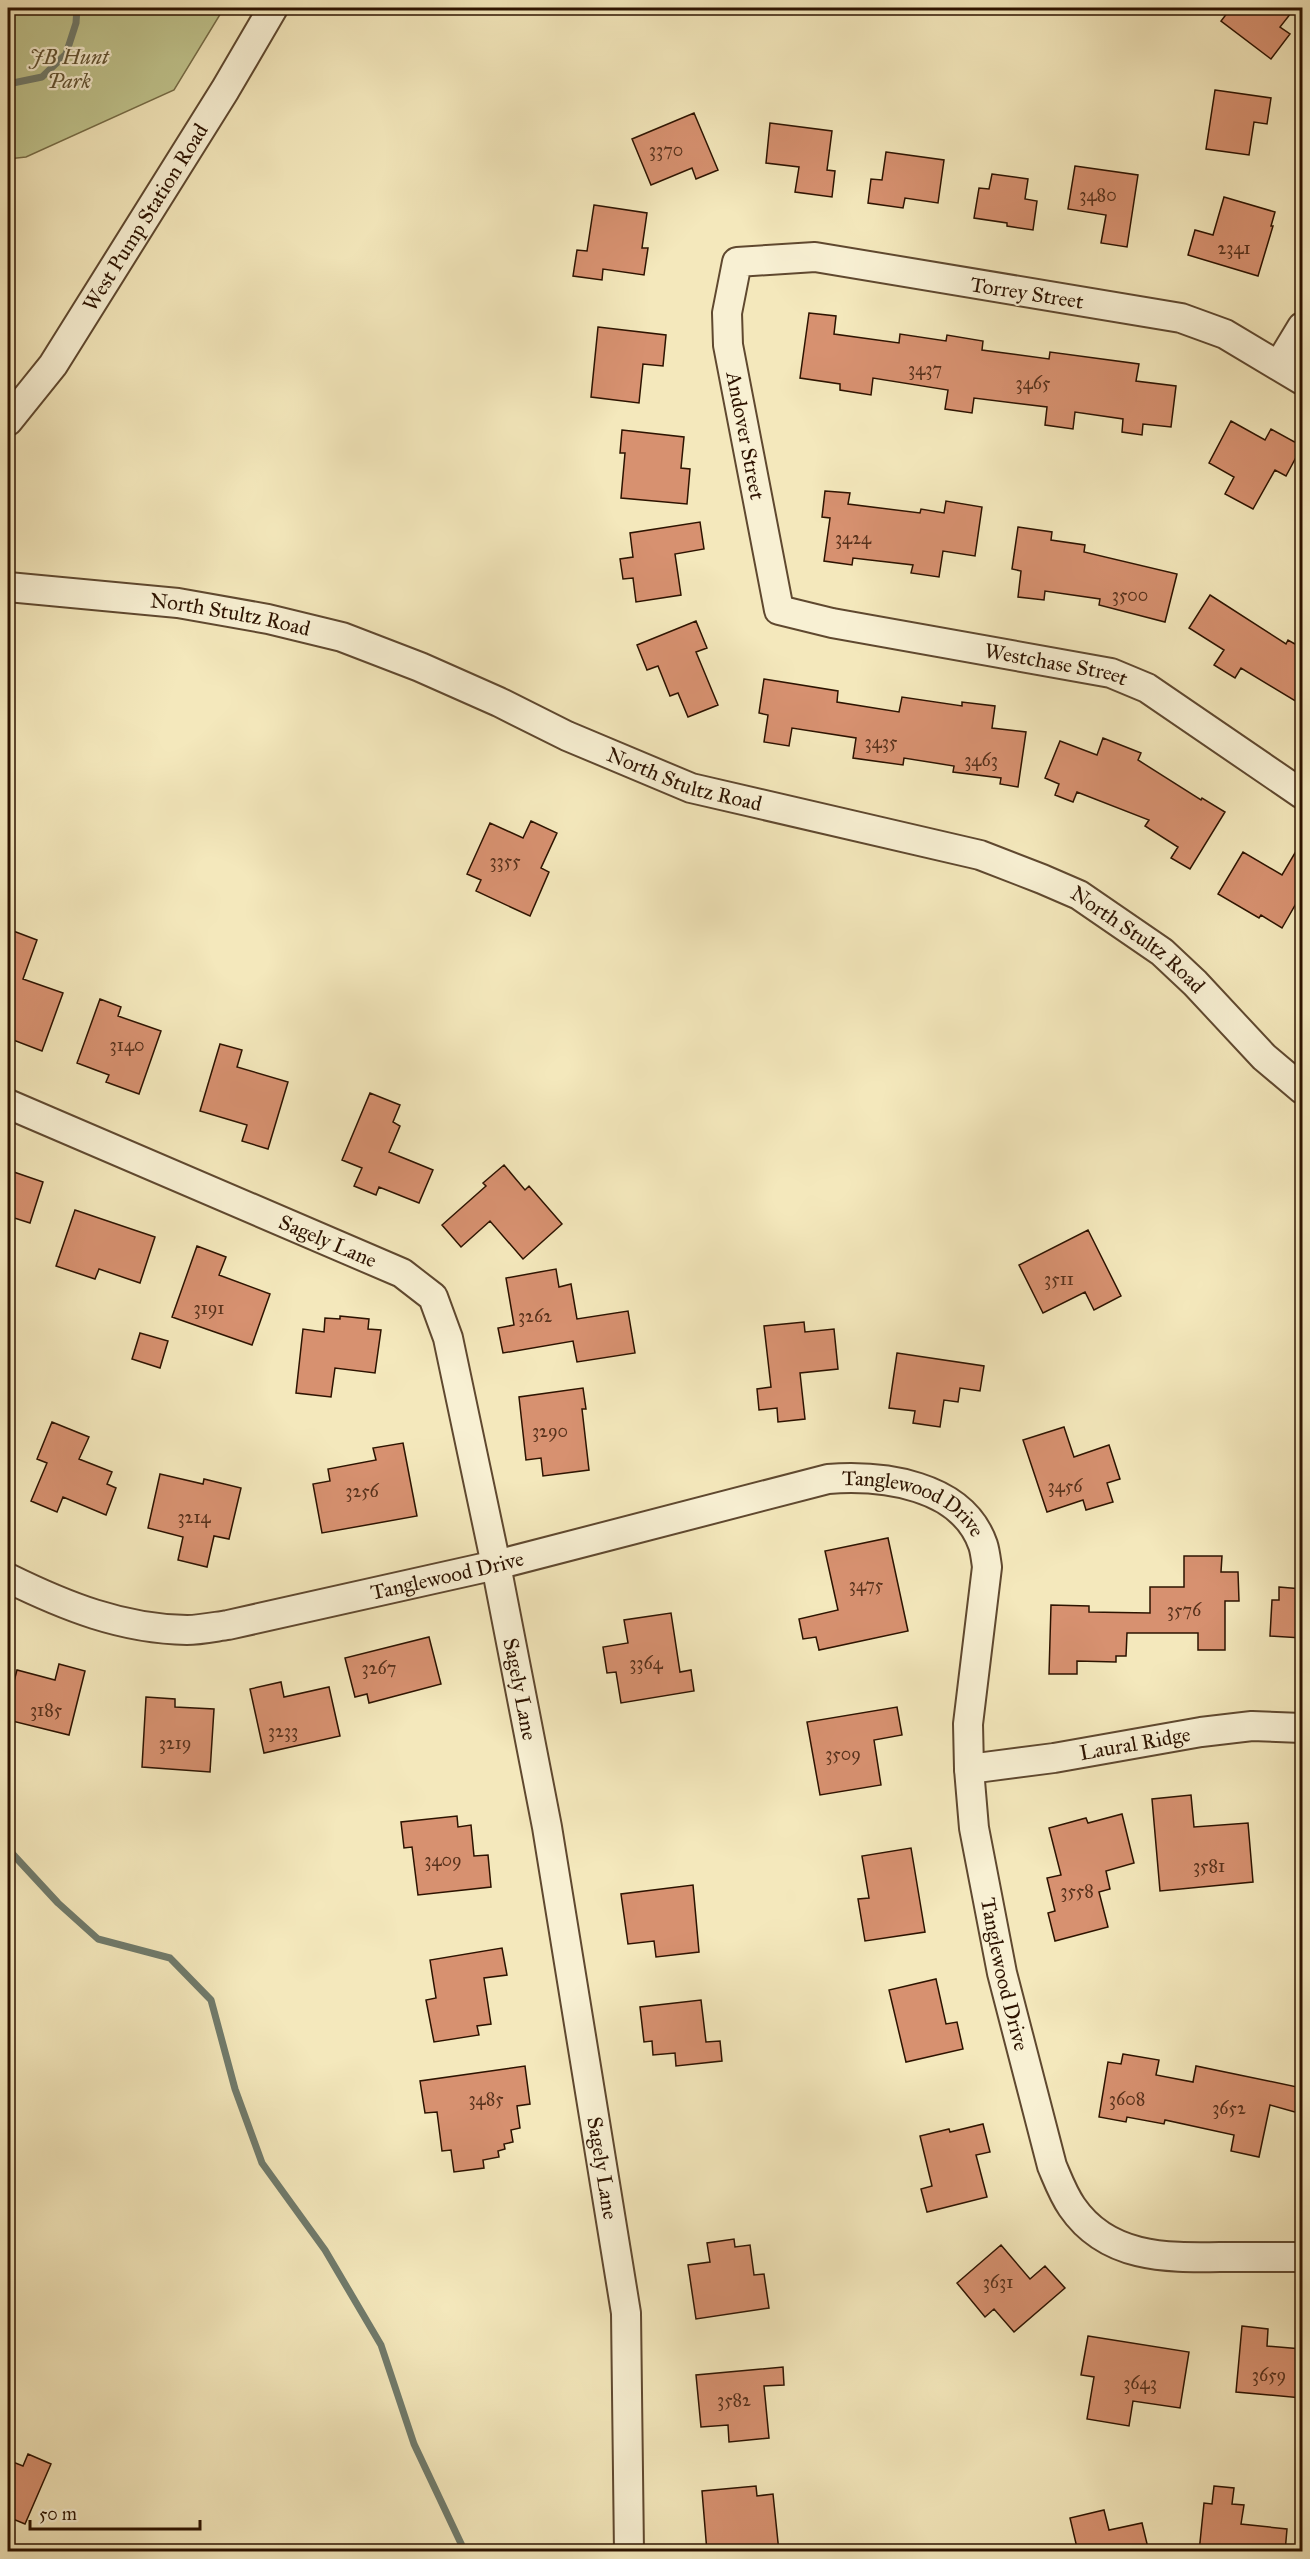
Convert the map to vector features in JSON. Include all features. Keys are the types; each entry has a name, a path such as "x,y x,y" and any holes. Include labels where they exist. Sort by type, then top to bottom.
{"street":[{"name":"West Pump Station Road","path":"8,421 53,365 225,90 273,8"},
{"name":"Torrey Street","path":"736,262 815,257 1181,318 1225,334 1291,373"},
{"name":"Andover Street","path":"736,262 727,313 728,345 779,610"},
{"path":"1291,373 1302,327"},
{"name":"North Stultz Road","path":"8,587 178,603 268,619 342,637 420,667 499,702 567,736 691,788 980,855 1042,879 1079,895 1162,952 1195,983 1264,1057 1302,1089"},
{"name":"Westchase Street","path":"779,610 832,623 1111,673 1129,679 1147,688 1302,794"},
{"name":"Sagely Lane","path":"8,1104 402,1274 432,1297 448,1338 496,1565 547,1827 626,2313 629,2552"},
{"name":"Tanglewood Drive","path":"8,1578 73,1609 148,1626 188,1630 228,1626 496,1565 828,1479 855,1477 880,1479 930,1492 962,1513 983,1544 987,1567 968,1724 974,1828 1002,1973 1052,2166 1072,2208 1085,2222 1115,2244 1150,2256 1302,2257"},
{"name":"Laural Ridge","path":"969,1769 1054,1758 1201,1732 1252,1726 1302,1728"}],"green space":[{"name":"JB Hunt Park","path":"8,8 224,8 174,90 26,157 8,159"}],"building":[{"path":"1231,8 1295,8 1280,27 1290,34 1271,59 1221,21"},
{"path":"1215,90 1271,98 1267,124 1254,122 1249,155 1206,149"},
{"path":"694,113 718,170 696,179 692,168 651,185 632,139"},
{"path":"770,123 832,131 827,170 835,171 832,197 795,192 799,167 766,163"},
{"path":"886,152 944,160 938,203 905,198 903,208 868,203 871,179 882,180"},
{"path":"1075,166 1138,175 1127,247 1101,243 1106,215 1068,209"},
{"path":"992,174 1028,179 1025,199 1037,201 1033,230 974,218 979,188 989,189"},
{"path":"1224,197 1275,212 1258,276 1188,255 1195,230 1213,235"},
{"path":"594,205 647,213 642,248 648,248 644,275 603,269 602,280 573,276 577,250 587,251"},
{"path":"809,313 836,316 834,334 899,343 900,334 946,341 947,335 983,341 982,350 1049,359 1050,352 1139,364 1136,381 1176,386 1171,427 1143,424 1142,435 1122,432 1123,419 1075,412 1073,429 1045,425 1047,407 974,398 972,413 945,409 948,390 873,378 871,395 840,390 840,384 800,378"},
{"path":"598,327 666,335 663,366 643,364 639,403 591,397"},
{"path":"1231,421 1265,440 1271,429 1302,446 1286,476 1275,470 1253,509 1225,494 1234,477 1209,463"},
{"path":"622,430 684,437 681,468 690,469 687,504 621,498 625,453 620,453"},
{"path":"825,491 850,493 848,504 920,513 921,509 944,513 946,501 982,507 975,556 943,551 939,577 911,573 913,565 853,558 852,565 824,561 830,518 822,517"},
{"path":"700,522 704,549 675,554 681,595 636,602 633,578 623,579 620,559 633,557 630,533"},
{"path":"1018,527 1052,532 1051,540 1085,545 1084,552 1177,574 1165,622 1099,605 1100,599 1045,591 1044,600 1018,597 1021,571 1012,569"},
{"path":"1210,595 1286,644 1288,640 1302,648 1302,705 1241,668 1235,678 1214,665 1224,650 1189,628"},
{"path":"696,621 707,648 696,652 718,705 688,717 678,693 670,696 658,666 647,670 637,645"},
{"path":"764,679 838,691 837,702 899,712 902,697 962,706 962,702 995,706 992,728 1026,732 1018,787 1000,784 1001,778 953,772 954,766 904,758 903,765 853,758 856,738 792,728 789,746 764,742 768,715 759,713"},
{"path":"1103,738 1141,753 1138,760 1201,800 1202,798 1225,812 1190,869 1171,858 1178,847 1145,826 1149,820 1077,792 1073,802 1055,795 1059,784 1045,778 1060,741 1097,755"},
{"path":"531,821 557,833 541,868 549,872 530,916 476,891 481,880 467,874 490,823 523,838"},
{"path":"1302,841 1302,893 1282,928 1261,915 1259,918 1218,894 1243,852 1282,875"},
{"path":"8,929 37,940 23,979 63,993 42,1051 8,1038"},
{"path":"100,999 121,1007 118,1016 161,1031 139,1094 106,1082 109,1075 77,1063"},
{"path":"220,1044 242,1050 237,1067 288,1082 268,1149 242,1141 247,1125 200,1111"},
{"path":"370,1093 400,1105 393,1122 400,1126 389,1152 433,1170 419,1203 379,1187 376,1195 354,1186 362,1168 342,1160"},
{"path":"504,1165 525,1190 529,1186 562,1224 523,1259 490,1221 461,1247 442,1225 486,1186 483,1183"},
{"path":"8,1170 43,1182 30,1223 8,1216"},
{"path":"75,1210 155,1237 140,1283 99,1269 95,1279 56,1266"},
{"path":"1088,1230 1121,1296 1094,1310 1085,1292 1043,1313 1019,1265"},
{"path":"197,1246 226,1257 219,1275 270,1294 252,1345 172,1317"},
{"path":"556,1269 559,1287 571,1284 577,1319 628,1311 635,1353 577,1362 573,1341 503,1353 498,1328 514,1325 506,1278"},
{"path":"340,1316 369,1319 368,1329 381,1330 375,1373 335,1368 331,1397 296,1393 303,1329 324,1332 325,1318 340,1319"},
{"path":"804,1322 805,1332 834,1329 838,1369 800,1373 805,1419 778,1422 777,1408 759,1410 757,1389 771,1387 764,1326"},
{"path":"140,1333 168,1341 160,1368 132,1359"},
{"path":"897,1353 984,1366 980,1391 960,1388 958,1402 944,1400 940,1427 913,1423 915,1411 889,1408"},
{"path":"583,1388 586,1409 582,1409 589,1470 543,1476 541,1458 526,1460 519,1397"},
{"path":"52,1422 89,1437 79,1459 112,1472 107,1484 116,1488 106,1515 63,1497 57,1512 31,1501 47,1463 37,1459"},
{"path":"1064,1427 1074,1457 1109,1445 1120,1479 1107,1483 1113,1502 1086,1510 1083,1500 1047,1512 1023,1440"},
{"path":"403,1443 417,1516 322,1533 313,1484 330,1481 328,1469 376,1460 373,1448"},
{"path":"160,1474 203,1484 204,1479 241,1488 229,1539 214,1536 207,1567 178,1560 183,1537 148,1528"},
{"path":"888,1538 908,1631 819,1650 816,1637 803,1639 799,1619 838,1610 825,1551"},
{"path":"1184,1556 1222,1556 1221,1572 1238,1572 1239,1601 1225,1601 1225,1650 1198,1650 1198,1633 1127,1633 1126,1656 1116,1656 1116,1662 1077,1661 1077,1674 1049,1674 1051,1605 1089,1606 1089,1612 1150,1613 1150,1587 1184,1587"},
{"path":"1279,1587 1302,1589 1302,1638 1270,1636 1272,1600 1279,1600"},
{"path":"671,1613 680,1672 691,1670 694,1691 621,1703 616,1672 607,1673 603,1647 628,1643 624,1620"},
{"path":"429,1637 441,1684 369,1703 367,1694 355,1697 345,1658"},
{"path":"59,1664 85,1671 69,1735 8,1720 8,1704 17,1670 55,1680"},
{"path":"281,1682 284,1697 329,1687 340,1736 264,1753 250,1689"},
{"path":"146,1697 175,1699 175,1707 214,1709 210,1772 142,1767"},
{"path":"897,1707 902,1735 874,1740 881,1785 820,1795 807,1722"},
{"path":"1191,1795 1194,1827 1248,1823 1253,1882 1160,1891 1152,1799"},
{"path":"1122,1814 1134,1863 1106,1871 1110,1889 1099,1892 1108,1927 1055,1941 1048,1913 1055,1911 1047,1878 1061,1875 1049,1828 1086,1818 1088,1823"},
{"path":"457,1816 458,1827 471,1825 474,1856 488,1855 491,1887 418,1895 412,1847 404,1848 401,1822"},
{"path":"911,1848 925,1932 865,1941 858,1899 869,1898 862,1856"},
{"path":"693,1885 699,1952 656,1957 654,1941 628,1944 621,1894"},
{"path":"502,1948 507,1975 484,1978 491,2024 477,2026 479,2035 434,2042 426,2000 436,1998 430,1960"},
{"path":"936,1979 946,2024 957,2022 963,2049 906,2062 889,1990"},
{"path":"701,2000 706,2042 720,2041 722,2061 676,2066 675,2053 653,2055 652,2041 644,2042 640,2007"},
{"path":"1123,2054 1159,2060 1156,2075 1193,2082 1196,2066 1302,2088 1302,2114 1270,2105 1259,2157 1231,2151 1234,2135 1165,2120 1164,2124 1127,2117 1126,2122 1099,2117 1108,2062 1121,2064"},
{"path":"525,2066 530,2104 517,2106 520,2128 511,2130 513,2142 504,2144 505,2149 498,2151 499,2157 483,2160 484,2168 454,2172 451,2150 442,2151 437,2112 425,2113 420,2081"},
{"path":"983,2124 990,2152 976,2155 987,2197 927,2212 921,2189 932,2186 920,2136"},
{"path":"734,2239 735,2247 750,2245 754,2275 764,2274 769,2308 696,2319 688,2265 710,2262 707,2243"},
{"path":"1001,2245 1030,2279 1045,2266 1065,2288 1014,2332 994,2309 985,2317 957,2283"},
{"path":"1242,2326 1268,2329 1267,2346 1302,2349 1302,2398 1236,2392"},
{"path":"1088,2336 1189,2352 1180,2408 1133,2401 1129,2426 1087,2419 1094,2377 1081,2375"},
{"path":"783,2367 784,2385 764,2386 769,2438 729,2442 728,2425 701,2427 696,2375"},
{"path":"28,2454 51,2464 25,2524 8,2517 8,2460 23,2466"},
{"path":"756,2486 757,2496 773,2494 779,2552 707,2552 702,2491"},
{"path":"1214,2486 1234,2488 1232,2504 1244,2505 1241,2524 1287,2529 1285,2552 1199,2552 1204,2503 1212,2504"},
{"path":"1104,2510 1109,2530 1142,2523 1149,2552 1078,2552 1070,2518"}],"waterway":[{"path":"8,84 42,77 66,54 76,23 77,8"},
{"path":"8,1849 58,1903 98,1939 170,1958 211,2000 235,2089 262,2163 325,2250 381,2345 414,2444 465,2552"}]}
